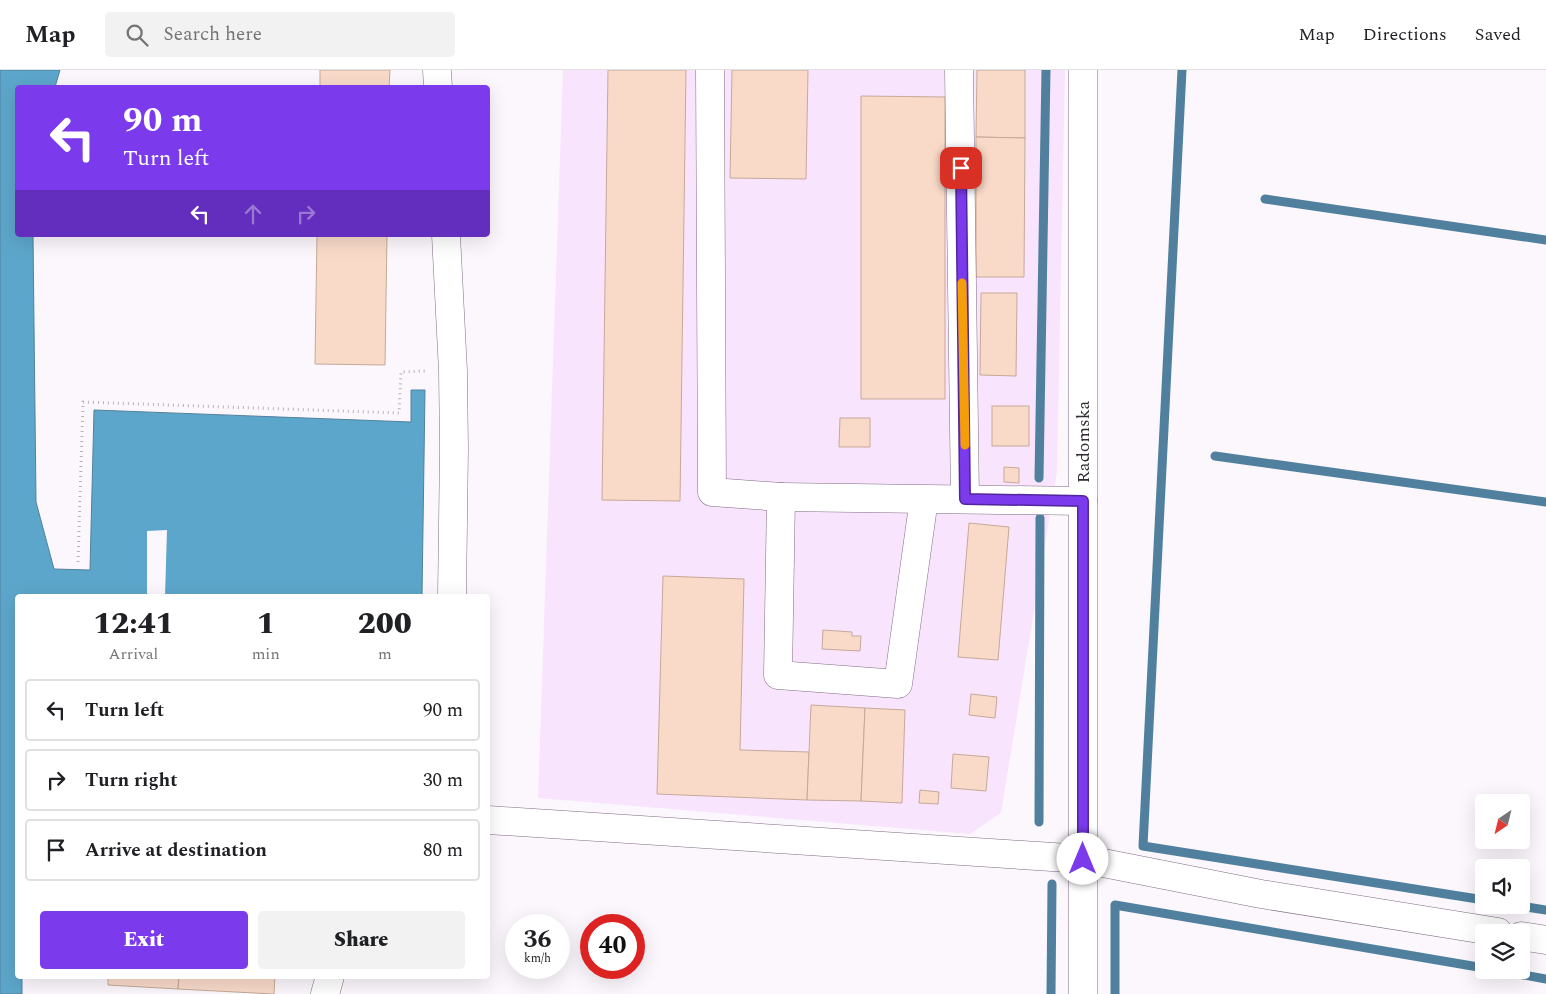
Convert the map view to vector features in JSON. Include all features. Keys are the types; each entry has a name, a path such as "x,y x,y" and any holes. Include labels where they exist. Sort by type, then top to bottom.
{"street":[{"path":"437,70 438,85"},
{"path":"710,70 712,492 781,497 1083,501"},
{"path":"960,70 965,499"},
{"name":"Radomska","path":"1083,70 1083,994"},
{"path":"446,237 453,371 452,594"},
{"path":"781,497 778,675 898,684 924,499"},
{"path":"490,820 1083,859 1261,894 1475,928"},
{"path":"1530,937 1546,940"},
{"path":"325,994 329,979"}],"path":[{"path":"78,562 83,402 399,413 401,372 453,371"}],"shaded area":[{"path":"563,70 1065,70 1057,471 1001,813 970,834 538,798"}],"water":[{"path":"0,70 60,70 56,85 15,85 15,237 33,237 36,502 54,569 90,570 94,410 411,422 411,390 425,390 422,594 15,594 15,979 22,979 22,994 0,994"}],"pier":[{"path":"167,530 165,594 147,594 147,531"}],"building":[{"path":"320,70 390,70 389,85 320,85"},
{"path":"608,70 686,70 680,501 602,500"},
{"path":"732,70 808,70 806,179 730,178"},
{"path":"977,70 1025,70 1025,138 976,137"},
{"path":"861,96 945,97 945,399 861,399"},
{"path":"976,137 1025,138 1024,277 976,277"},
{"path":"317,237 387,237 385,365 315,364"},
{"path":"981,293 1017,293 1016,376 980,375"},
{"path":"992,406 1029,406 1029,446 992,446"},
{"path":"840,418 870,418 870,447 839,447"},
{"path":"1004,467 1019,468 1019,483 1004,482"},
{"path":"969,523 1009,527 998,660 958,657"},
{"path":"663,576 744,579 740,750 809,752 807,800 657,794"},
{"path":"823,630 852,632 852,636 861,636 860,651 822,649"},
{"path":"971,694 997,697 995,718 969,715"},
{"path":"811,705 865,708 861,801 807,800"},
{"path":"865,708 905,710 902,803 861,801"},
{"path":"953,754 989,757 986,791 951,788"},
{"path":"920,790 939,792 938,804 919,803"},
{"path":"108,979 179,979 178,989 108,985"},
{"path":"179,979 275,979 274,994 178,989"}],"waterway":[{"path":"1039,478 1046,70"},
{"path":"1182,70 1143,846 1475,899"},
{"path":"1265,199 1546,240"},
{"path":"1215,456 1546,502"},
{"path":"1039,822 1040,518"},
{"path":"1051,994 1052,884"},
{"path":"1115,994 1115,905 1475,966"},
{"path":"1530,908 1546,910"},
{"path":"1530,976 1546,979"}],"slow traffic":[{"path":"962,283 965,445"}],"route":[{"path":"961,168 965,499 1083,501 1083,859"}]}
